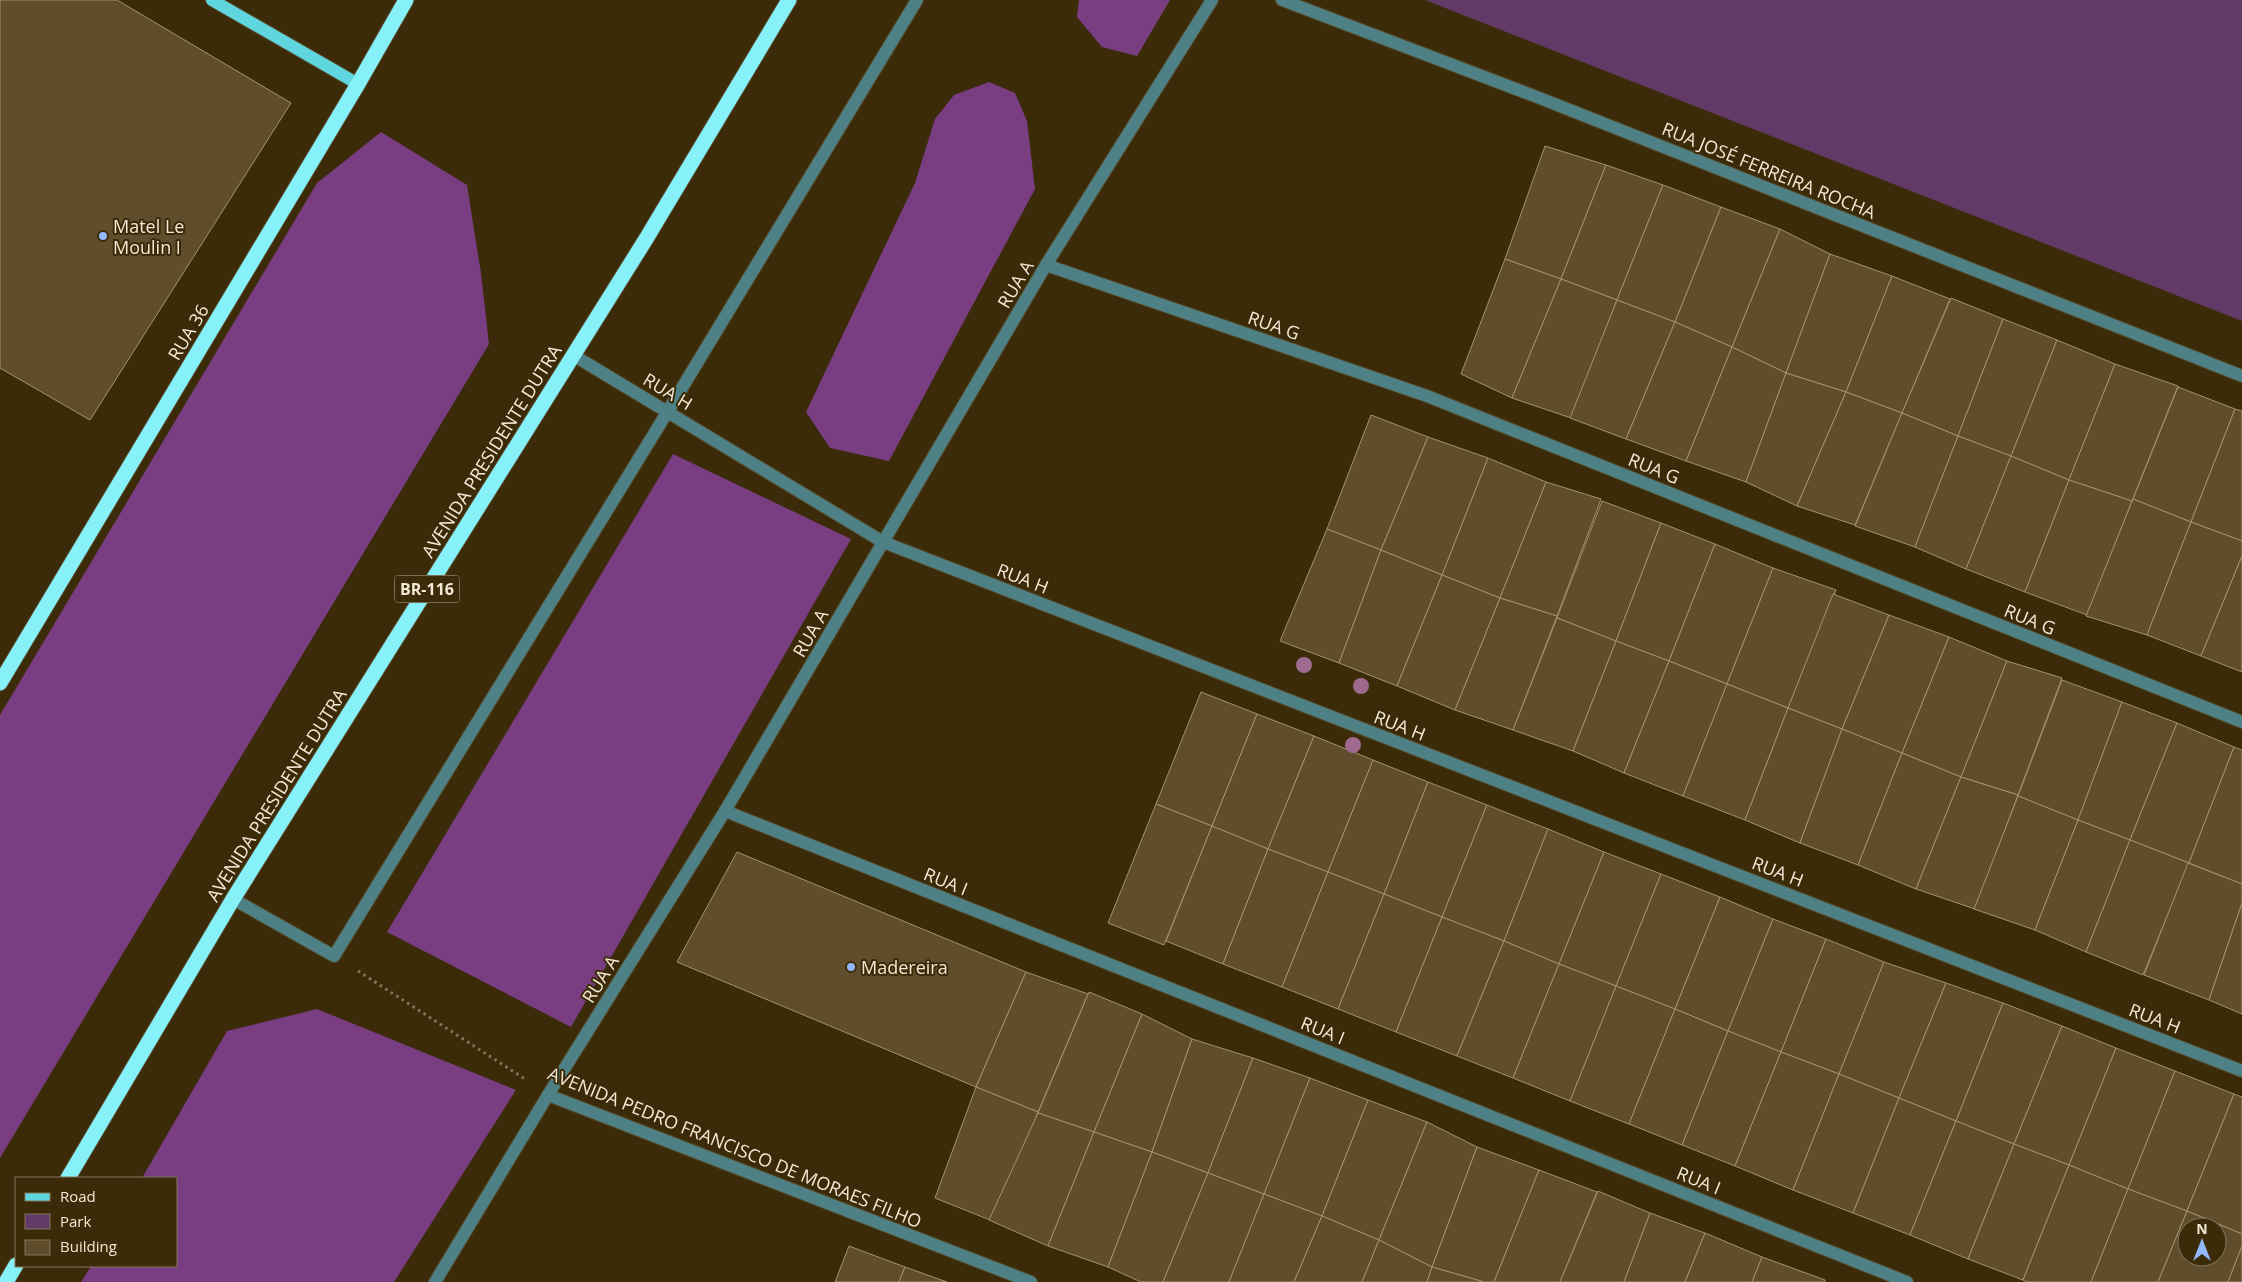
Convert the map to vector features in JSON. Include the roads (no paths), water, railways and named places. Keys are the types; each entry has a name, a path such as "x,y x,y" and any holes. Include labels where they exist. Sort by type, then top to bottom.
{"highway":[{"name":"RUA 36","path":"0,682 358,84 406,0"},
{"name":"AVENIDA PRESIDENTE DUTRA","path":"69,1177 233,899 646,239 789,0"},
{"path":"6,1282 15,1267"}],"main road":[{"path":"212,0 358,84"}],"street":[{"path":"233,899 334,956 917,0"},
{"name":"RUA A","path":"435,1282 548,1095 725,811 1046,265 1212,0"},
{"name":"RUA JOSÉ FERREIRA ROCHA","path":"1282,0 1537,97 2242,376"},
{"name":"RUA G","path":"1046,265 1427,396 2242,722"},
{"name":"RUA H","path":"573,355 883,542 2242,1071"},
{"name":"RUA I","path":"725,811 1907,1282"},
{"name":"AVENIDA PEDRO FRANCISCO DE MORAES FILHO","path":"548,1095 1031,1282"}],"place":[{"name":"Matel Le Moulin I","path":"103,236"},
{"name":"Madereira","path":"851,967"}]}
